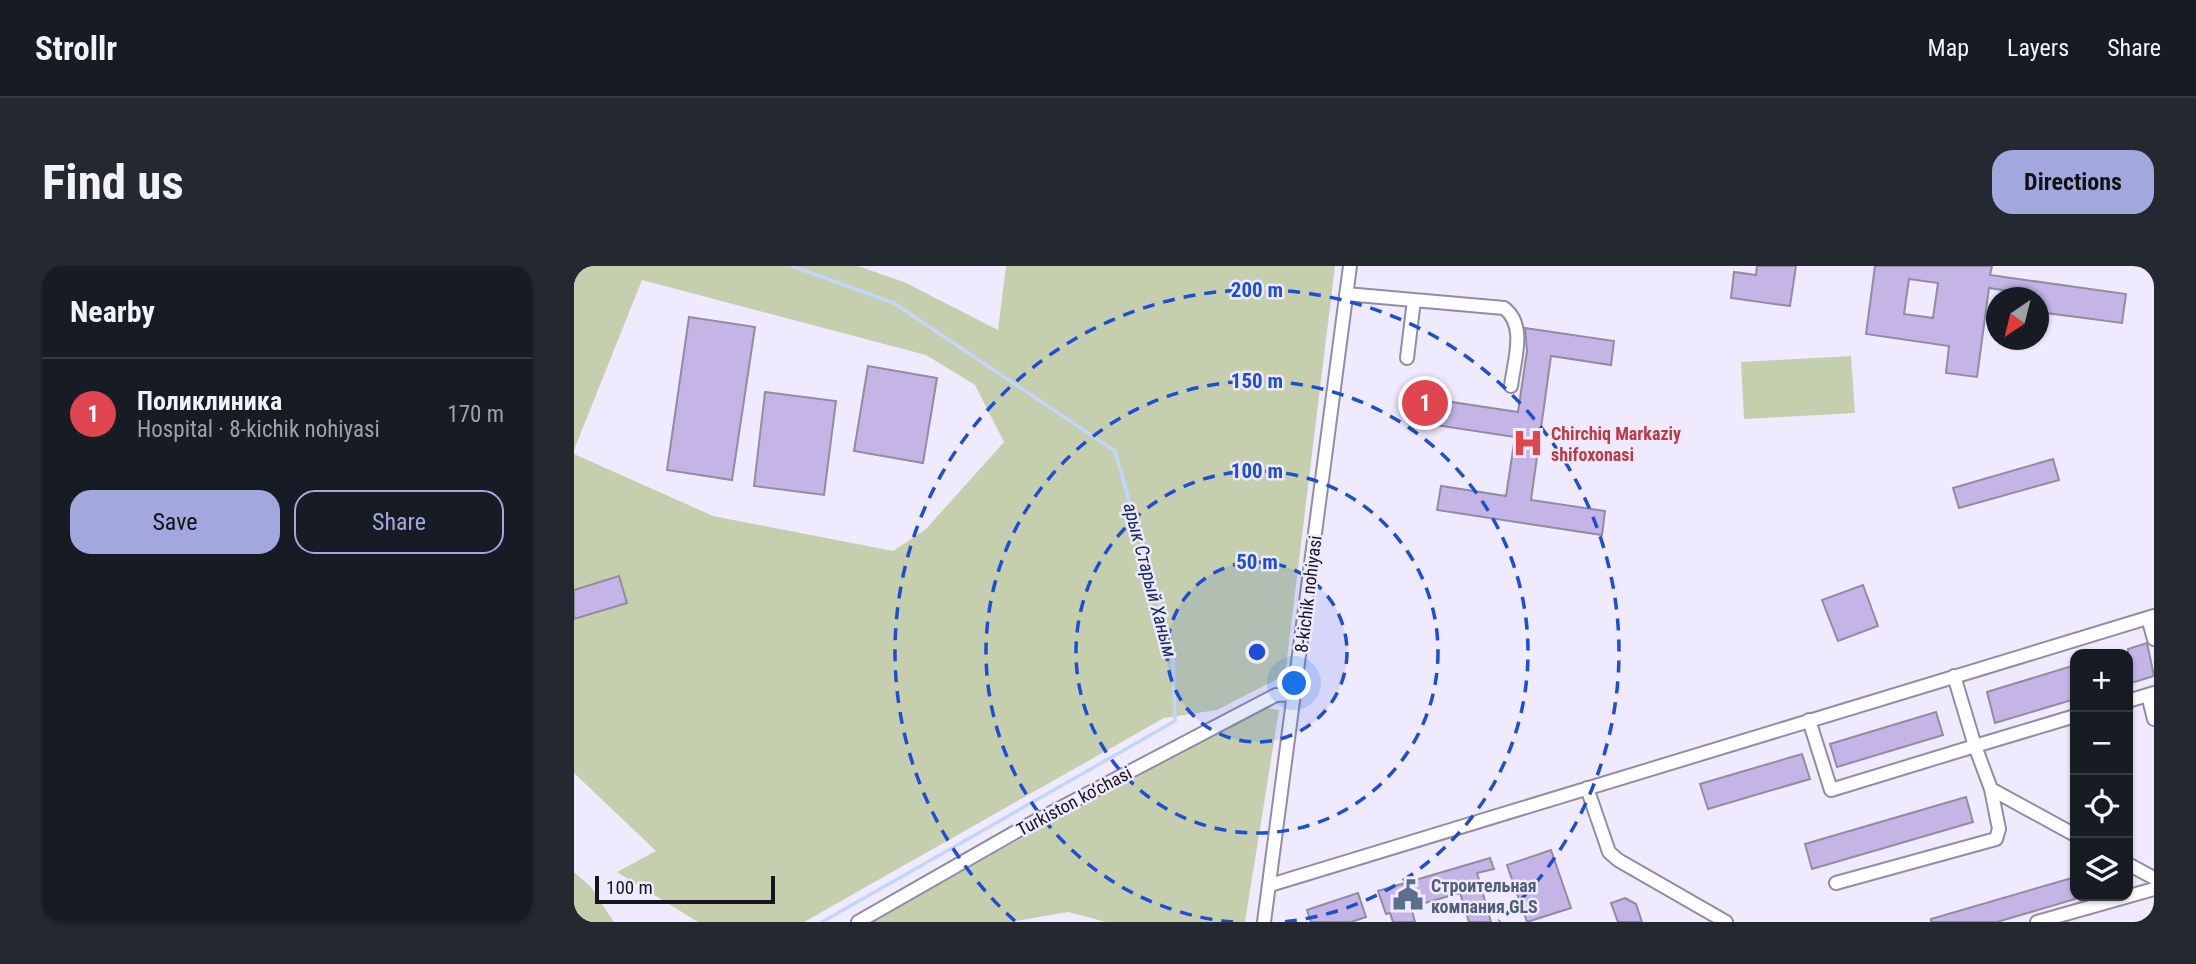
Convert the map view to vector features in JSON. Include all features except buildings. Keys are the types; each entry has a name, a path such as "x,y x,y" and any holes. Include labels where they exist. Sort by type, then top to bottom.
{"street":[{"name":"8-kichik nohiyasi","path":"1264,922 1350,266"},
{"path":"1346,294 1504,308 1515,316 1518,329 1511,386"},
{"path":"1407,358 1414,300"},
{"path":"1270,885 2151,617 2154,639"},
{"path":"1836,883 1996,839 1999,829 1991,789 1975,746 1955,676"},
{"name":"Turkiston ko‘chasi","path":"858,922 1155,757 1276,695 1295,694"},
{"path":"2133,699 2151,694 2154,719"},
{"path":"1809,720 1831,790 2070,718"},
{"path":"1587,788 1609,852 1618,860 1726,922"},
{"path":"1991,789 2070,832"},
{"path":"2133,867 2154,878"},
{"path":"2037,922 2154,889"}],"green space":[{"path":"574,266 858,266 904,282 998,330 1006,266 1335,266 1285,675 1217,710 1164,718 804,922 698,922 617,872 656,851 574,773 574,454 713,516 893,551 926,529 1004,442 975,385 926,355 642,280 574,450"},
{"path":"1851,356 1855,413 1744,419 1741,362"},
{"path":"1267,708 1279,710 1245,922 1106,922 1068,912 1011,922 872,922 1125,780"},
{"path":"574,872 590,886 614,922 574,922"}],"waterway":[{"name":"арык Старый Ханым","path":"792,266 894,303 1115,451 1173,654 1175,721 822,922"}],"place":[{"name":"Поликлиника","path":"1425,403"},
{"name":"Chirchiq Markaziy shifoxonasi","path":"1528,443"},
{"name":"Строительная компания GLS","path":"1408,895"}]}
